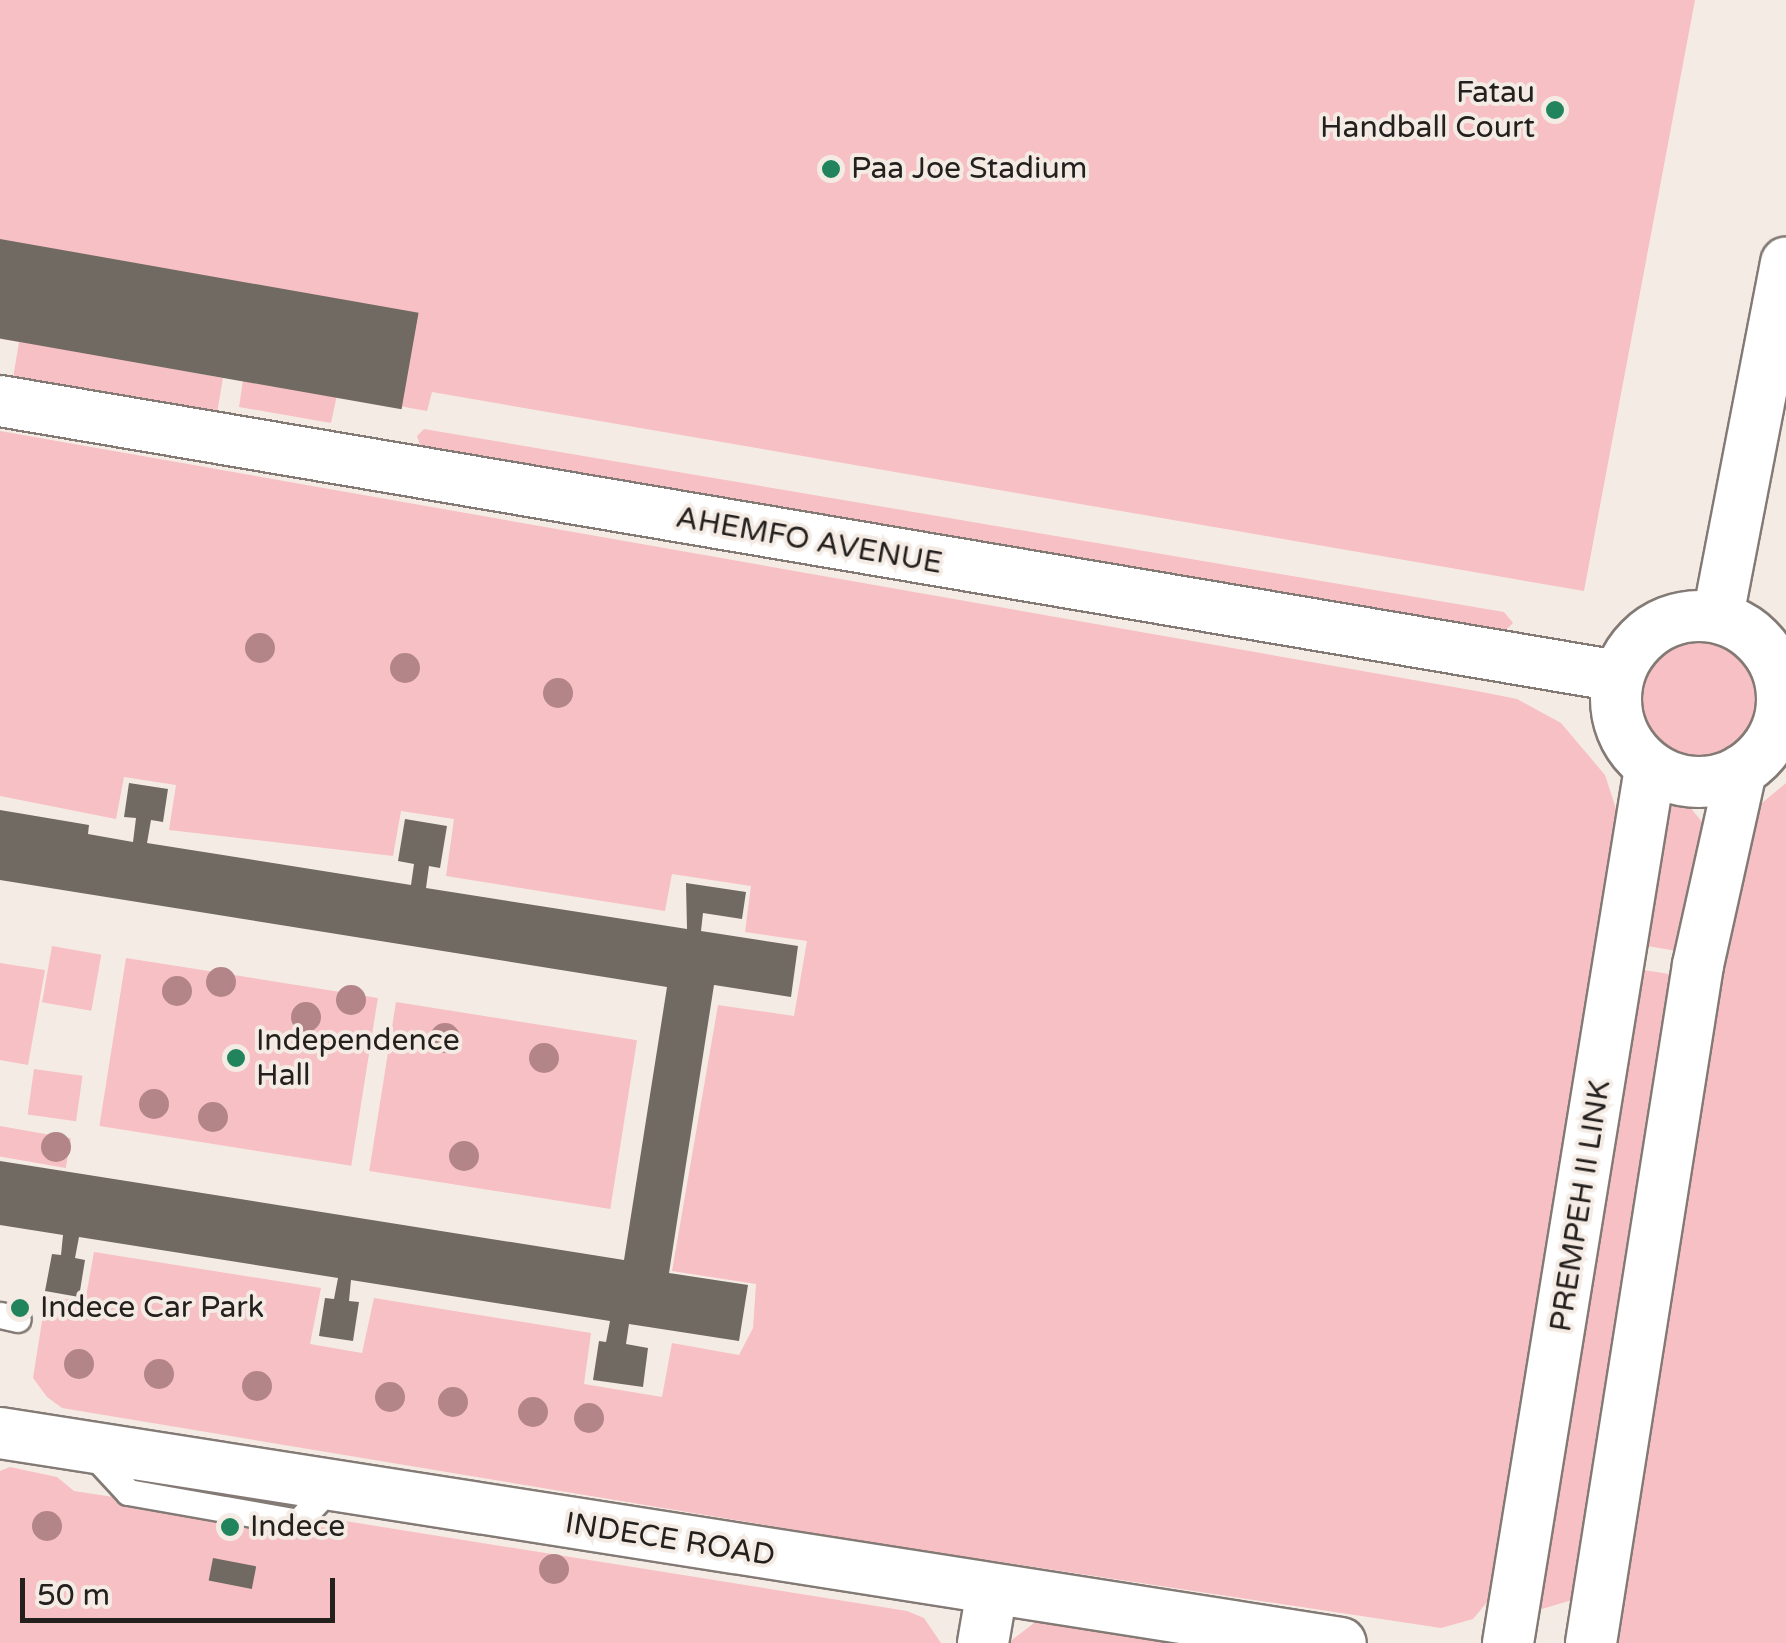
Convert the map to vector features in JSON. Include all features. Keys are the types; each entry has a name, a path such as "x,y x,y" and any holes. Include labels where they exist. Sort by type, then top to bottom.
{"street":[{"path":"1718,616 1786,262"},
{"name":"AHEMFO AVENUE","path":"0,402 1618,676"},
{"path":"1692,614 1718,616 1762,642 1779,676 1784,715 1767,748 1741,771 1711,782 1680,781 1650,768 1620,727 1618,676 1646,634 1692,614"},
{"name":"PREMPEH II LINK","path":"1508,1643 1650,768"},
{"path":"1591,1643 1698,965 1741,771"},
{"name":"INDECE ROAD","path":"0,1432 1341,1643"},
{"path":"983,1643 992,1591"}],"shaded area":[{"name":"Paa Joe Stadium","path":"0,0 1695,0 1584,591 432,392 427,411 337,395 331,423 239,407 243,380 110,357 223,378 217,413 13,378 19,342 0,339"},
{"path":"424,429 1504,612 1513,623 1501,635 421,448 417,436"},
{"path":"0,431 1482,692 1517,699 1561,723 1605,775 1619,818 1488,1601 1473,1619 1441,1628 861,1541 62,1408 47,1397 33,1378 46,1296 85,1302 94,1252 321,1288 310,1344 362,1353 374,1298 591,1333 584,1384 662,1397 672,1343 739,1355 753,1328 756,1284 672,1271 718,1005 794,1016 807,941 745,932 751,886 672,874 665,911 446,876 454,819 401,811 393,856 169,830 176,785 124,777 116,819 0,796"},
{"path":"1700,633 1724,638 1745,651 1758,672 1763,696 1758,720 1745,741 1724,754 1700,759 1676,754 1655,741 1642,720 1637,696 1642,672 1655,651 1676,638"},
{"path":"1786,783 1786,1643 1615,1643 1744,818"},
{"path":"1678,804 1689,806 1703,823 1683,952 1641,945 1668,808"},
{"path":"52,946 101,955 91,1011 42,1002"},
{"path":"126,958 378,998 351,1166 99,1126"},
{"path":"0,963 45,970 28,1065 0,1060"},
{"path":"1637,969 1682,976 1572,1600 1542,1609 1531,1603"},
{"path":"396,1002 637,1040 610,1209 369,1171"},
{"path":"34,1069 83,1076 76,1121 28,1115"},
{"path":"0,1126 71,1139 66,1168 0,1156"},
{"path":"10,1467 57,1477 74,1491 212,1512 239,1504 907,1611 924,1618 941,1643 0,1643 0,1471"},
{"path":"1052,1620 1204,1643 1008,1643 1034,1623"}],"building":[{"path":"0,239 419,313 402,409 0,339"},
{"path":"129,783 168,789 163,822 151,820 147,843 411,885 414,864 398,861 405,819 447,826 440,868 429,866 426,888 687,929 686,883 746,892 742,919 703,913 701,931 798,946 791,997 714,985 669,1273 748,1285 739,1341 629,1324 626,1344 648,1348 643,1387 593,1380 599,1341 606,1342 610,1321 351,1280 349,1301 359,1302 353,1341 319,1336 325,1298 334,1299 338,1278 79,1237 75,1258 85,1260 79,1297 45,1291 52,1254 61,1255 63,1235 0,1225 0,1161 624,1260 667,987 0,880 0,810 89,825 88,834 133,842 136,818 124,817"},
{"path":"213,1558 256,1566 252,1589 209,1581"}],"place":[{"name":"Fatau Handball Court","path":"1555,110"},
{"name":"Paa Joe Stadium","path":"831,169"},
{"name":"Independence Hall","path":"236,1058"},
{"name":"Indece Car Park","path":"20,1308"},
{"name":"Indece","path":"230,1527"}]}
